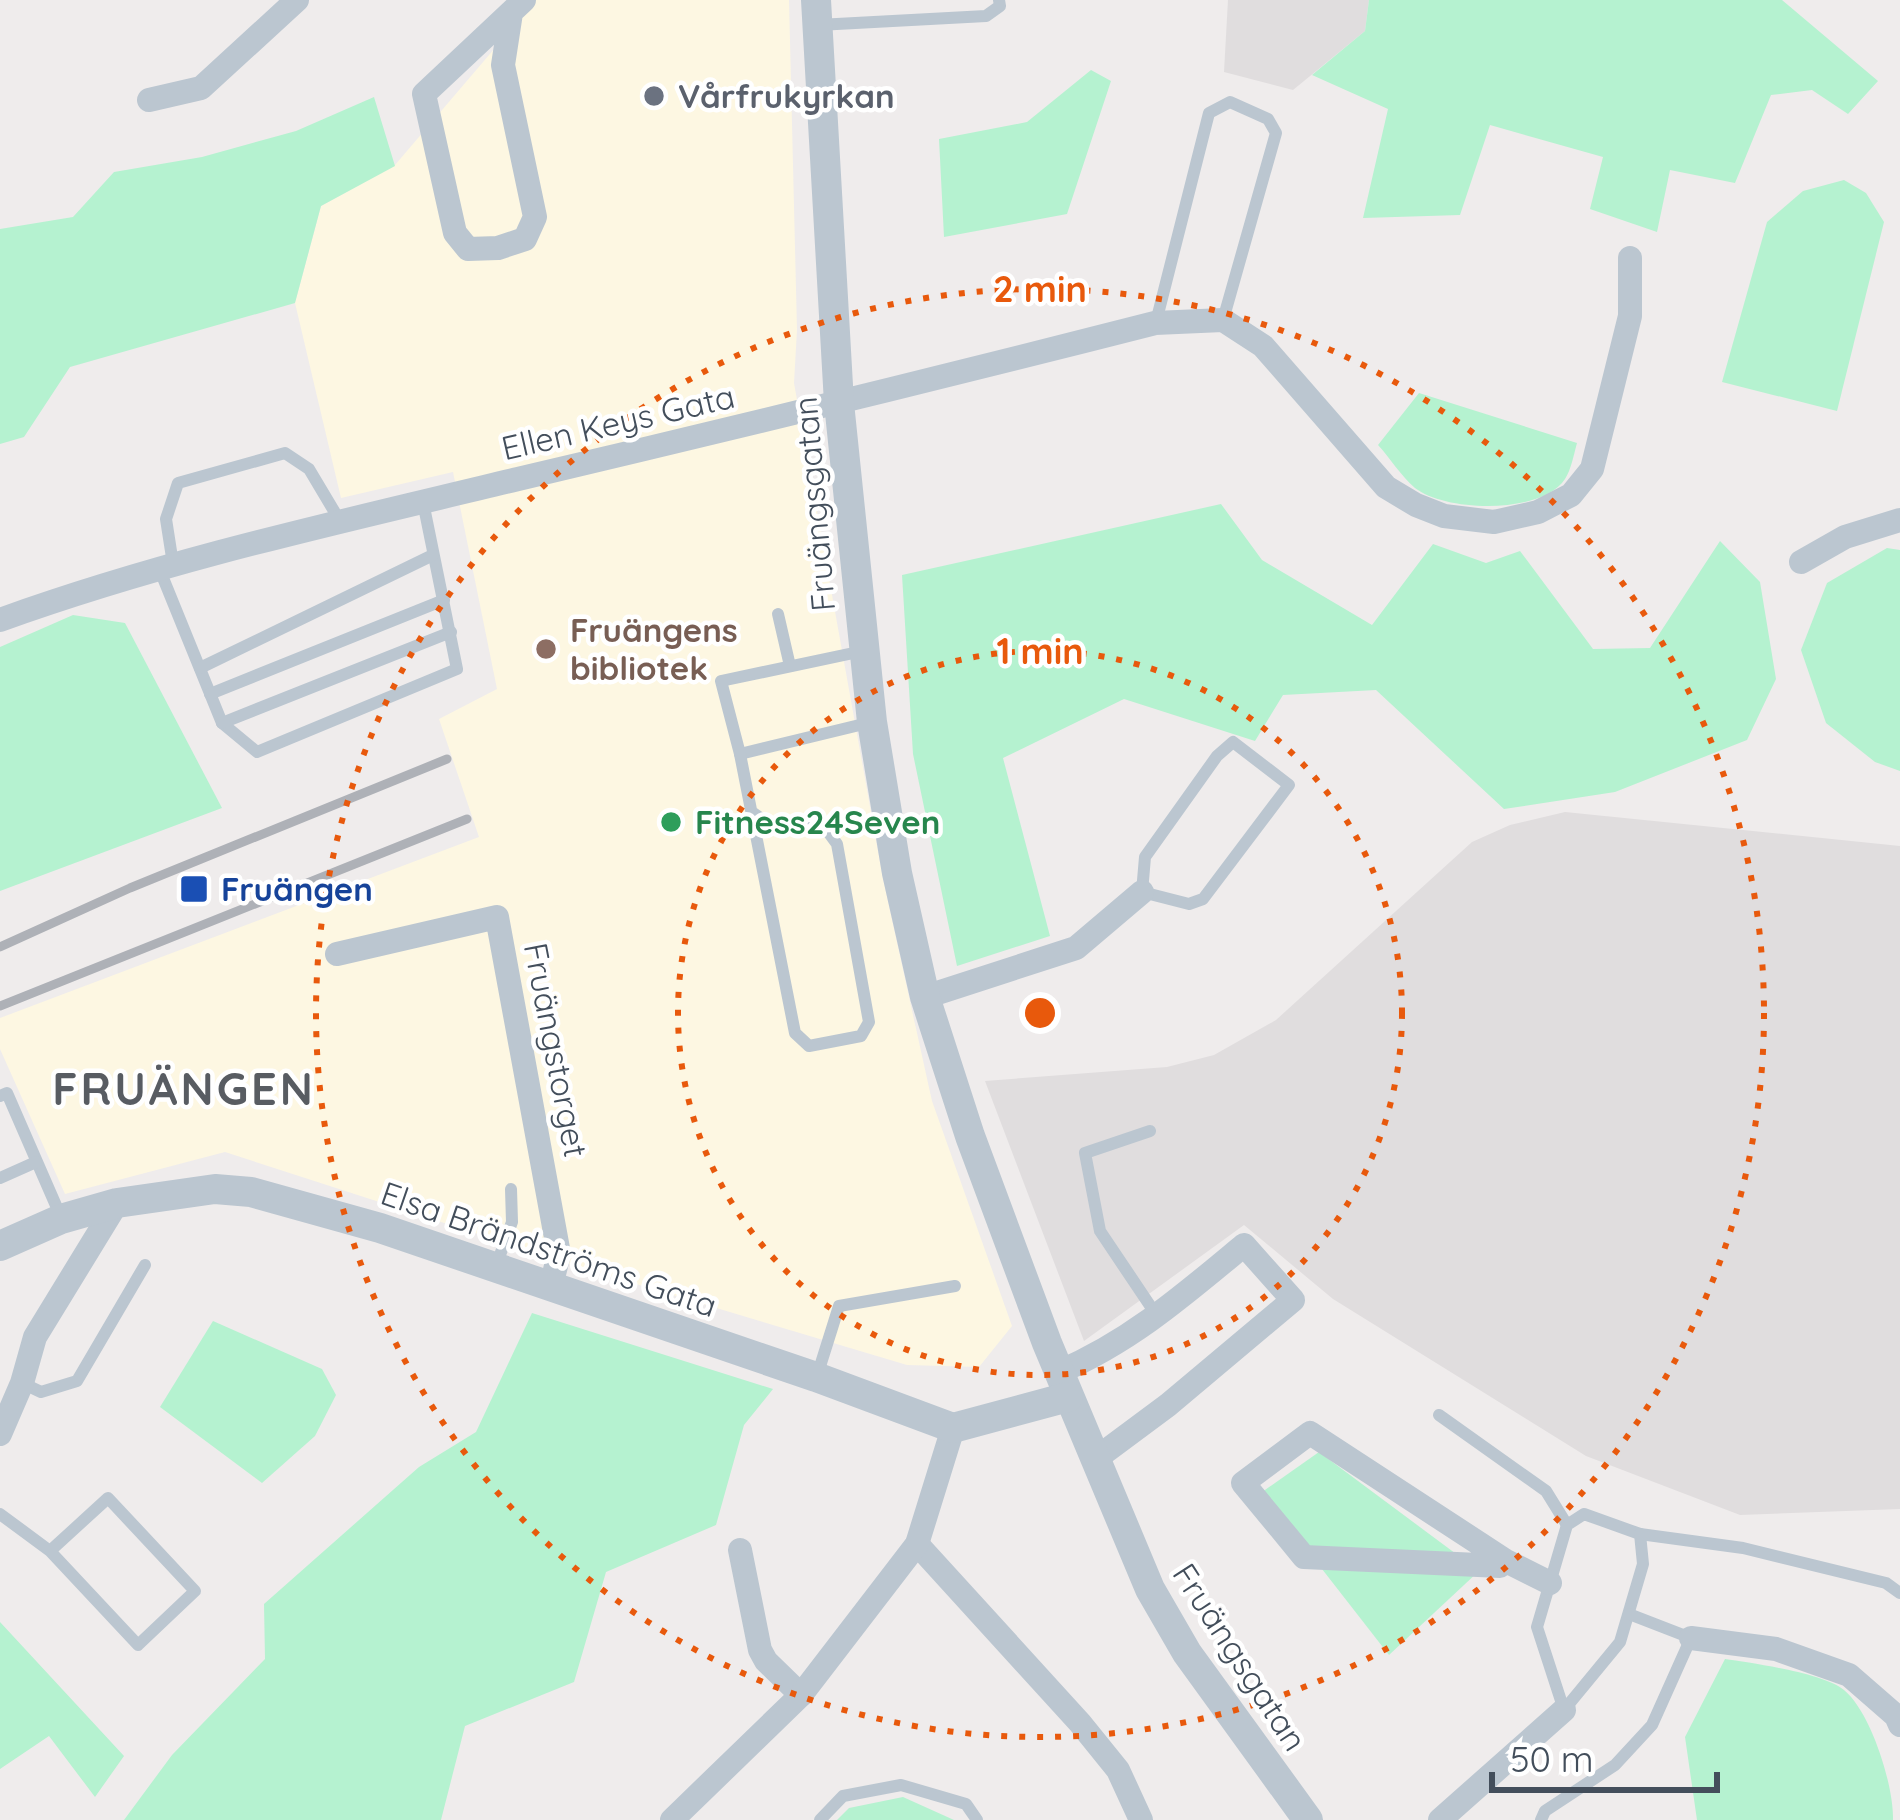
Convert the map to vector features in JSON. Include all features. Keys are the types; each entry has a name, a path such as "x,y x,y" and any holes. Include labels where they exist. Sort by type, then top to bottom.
{"street":[{"path":"148,100 201,88 297,0"},
{"path":"518,6 503,64 535,217 525,239 498,248 468,249 455,233 424,94 518,6"},
{"name":"Fruängsgatan","path":"816,12 839,403 864,651 897,873 925,997 970,1136 1063,1385 1150,1589 1187,1653 1308,1820"},
{"path":"1223,320 1263,346 1386,487 1415,506 1444,516 1494,522 1538,512 1571,495 1592,469 1630,316 1630,258"},
{"name":"Ellen Keys Gata","path":"0,620 166,566 340,522 1155,323 1223,320"},
{"path":"1802,562 1845,537 1900,520"},
{"path":"925,997 1076,948 1142,892"},
{"name":"Fruängstorget","path":"337,954 497,917 559,1254 551,1286"},
{"name":"Elsa Brändströms Gata","path":"0,1246 62,1219 117,1203 215,1189 251,1192 380,1228 953,1428"},
{"path":"0,1434 35,1337 117,1203"},
{"path":"672,1820 801,1695 916,1544 953,1428 1063,1385 1158,1317 1244,1245 1293,1300 1094,1460"},
{"path":"1500,1566 1304,1557 1243,1483 1310,1433 1506,1562 1550,1583"},
{"path":"916,1544 1080,1723 1118,1770 1141,1820"},
{"path":"740,1550 760,1650 801,1695"},
{"path":"1691,1638 1776,1649 1849,1675 1896,1716 1900,1726"},
{"path":"1440,1820 1564,1710"}],"lane":[{"path":"816,12 986,16 1000,6 999,0"},
{"path":"1155,323 1208,113 1230,102 1268,119 1276,133 1223,320"},
{"path":"340,522 309,469 286,453 178,483 166,519 166,566 222,723 257,752 457,668 423,502"},
{"path":"200,668 434,555"},
{"path":"210,694 444,600"},
{"path":"778,614 790,666"},
{"path":"222,723 451,632"},
{"path":"752,812 778,831 823,825 837,844 868,1022 861,1036 808,1046 795,1034 740,754 721,681 864,651"},
{"path":"740,754 872,722"},
{"path":"1232,742 1288,785 1203,899 1189,904 1142,892 1145,857 1232,742"},
{"path":"0,1096 7,1093 62,1219"},
{"path":"1150,1131 1085,1153 1100,1231 1158,1317"},
{"path":"0,1178 36,1162"},
{"path":"495,1268 512,1222 511,1189"},
{"path":"22,1383 40,1392 77,1381 145,1264"},
{"path":"817,1377 839,1306 955,1286"},
{"path":"1439,1415 1546,1490 1567,1525"},
{"path":"0,1514 50,1552 137,1645 195,1591 108,1498 50,1552"},
{"path":"1564,1710 1537,1628 1567,1525 1584,1514 1640,1534 1744,1548 1886,1583 1900,1593"},
{"path":"1564,1710 1620,1642 1643,1564 1640,1534"},
{"path":"1541,1820 1545,1811 1615,1765 1652,1725 1691,1638 1629,1614"},
{"path":"820,1820 843,1796 901,1785 966,1804 977,1820"}],"shaded area":[{"path":"536,0 789,0 797,330 794,383 883,879 932,1101 1012,1326 979,1367 907,1365 586,1269 225,1152 65,1194 0,1049 0,1018 479,837 439,719 497,689 453,472 341,498 295,303 321,206 395,165"},
{"path":"1228,0 1369,0 1365,31 1293,90 1224,72"},
{"path":"1565,812 1900,846 1900,1509 1740,1515 1586,1456 1333,1299 1244,1225 1084,1341 985,1081 1167,1067 1214,1055 1276,1020 1472,842 1510,825"}],"green space":[{"path":"1369,0 1782,0 1878,81 1848,114 1812,90 1771,95 1735,183 1670,170 1657,232 1590,209 1603,157 1490,125 1460,215 1363,218 1388,109 1312,75 1365,31"},
{"path":"1091,70 1111,81 1067,214 944,237 939,139 1027,122"},
{"path":"374,97 395,166 321,206 295,303 70,367 24,437 0,444 0,229 73,217 114,172 202,157 296,131"},
{"path":"1844,180 1866,193 1884,222 1837,411 1722,382 1767,222 1803,191"},
{"path":"1419,393 1577,443 1565,479 1536,499 1493,506 1448,502 1415,488 1378,445"},
{"path":"1221,504 1262,560 1372,625 1433,544 1486,563 1520,551 1593,649 1650,648 1720,541 1760,582 1776,679 1747,740 1615,792 1504,809 1376,690 1283,695 1255,741 1124,699 1003,758 1050,936 957,966 913,754 902,575"},
{"path":"1887,548 1900,550 1900,771 1875,762 1826,723 1801,650 1827,583"},
{"path":"73,615 125,623 222,808 0,891 0,647"},
{"path":"532,1313 773,1389 744,1425 716,1525 606,1572 574,1682 465,1726 441,1820 124,1820 172,1755 265,1659 264,1604 419,1467 476,1432"},
{"path":"213,1321 322,1369 336,1395 315,1436 262,1483 160,1407"},
{"path":"1319,1452 1479,1571 1389,1655 1262,1492"},
{"path":"0,1622 124,1756 95,1797 49,1736 0,1769"},
{"path":"1725,1659 1805,1674 1844,1690 1863,1715 1879,1750 1893,1820 1697,1820 1685,1737"},
{"path":"903,1797 954,1820 837,1820 849,1808"}],"railway":[{"path":"0,947 130,888 447,759"},
{"path":"0,1006 467,819"}],"place":[{"name":"Vårfrukyrkan","path":"654,96"},
{"name":"Fruängens bibliotek","path":"546,649"},
{"name":"Fitness24Seven","path":"671,822"},
{"name":"Fruängen","path":"194,889"}],"district":[{"name":"FRUÄNGEN","path":"184,1089"}]}
